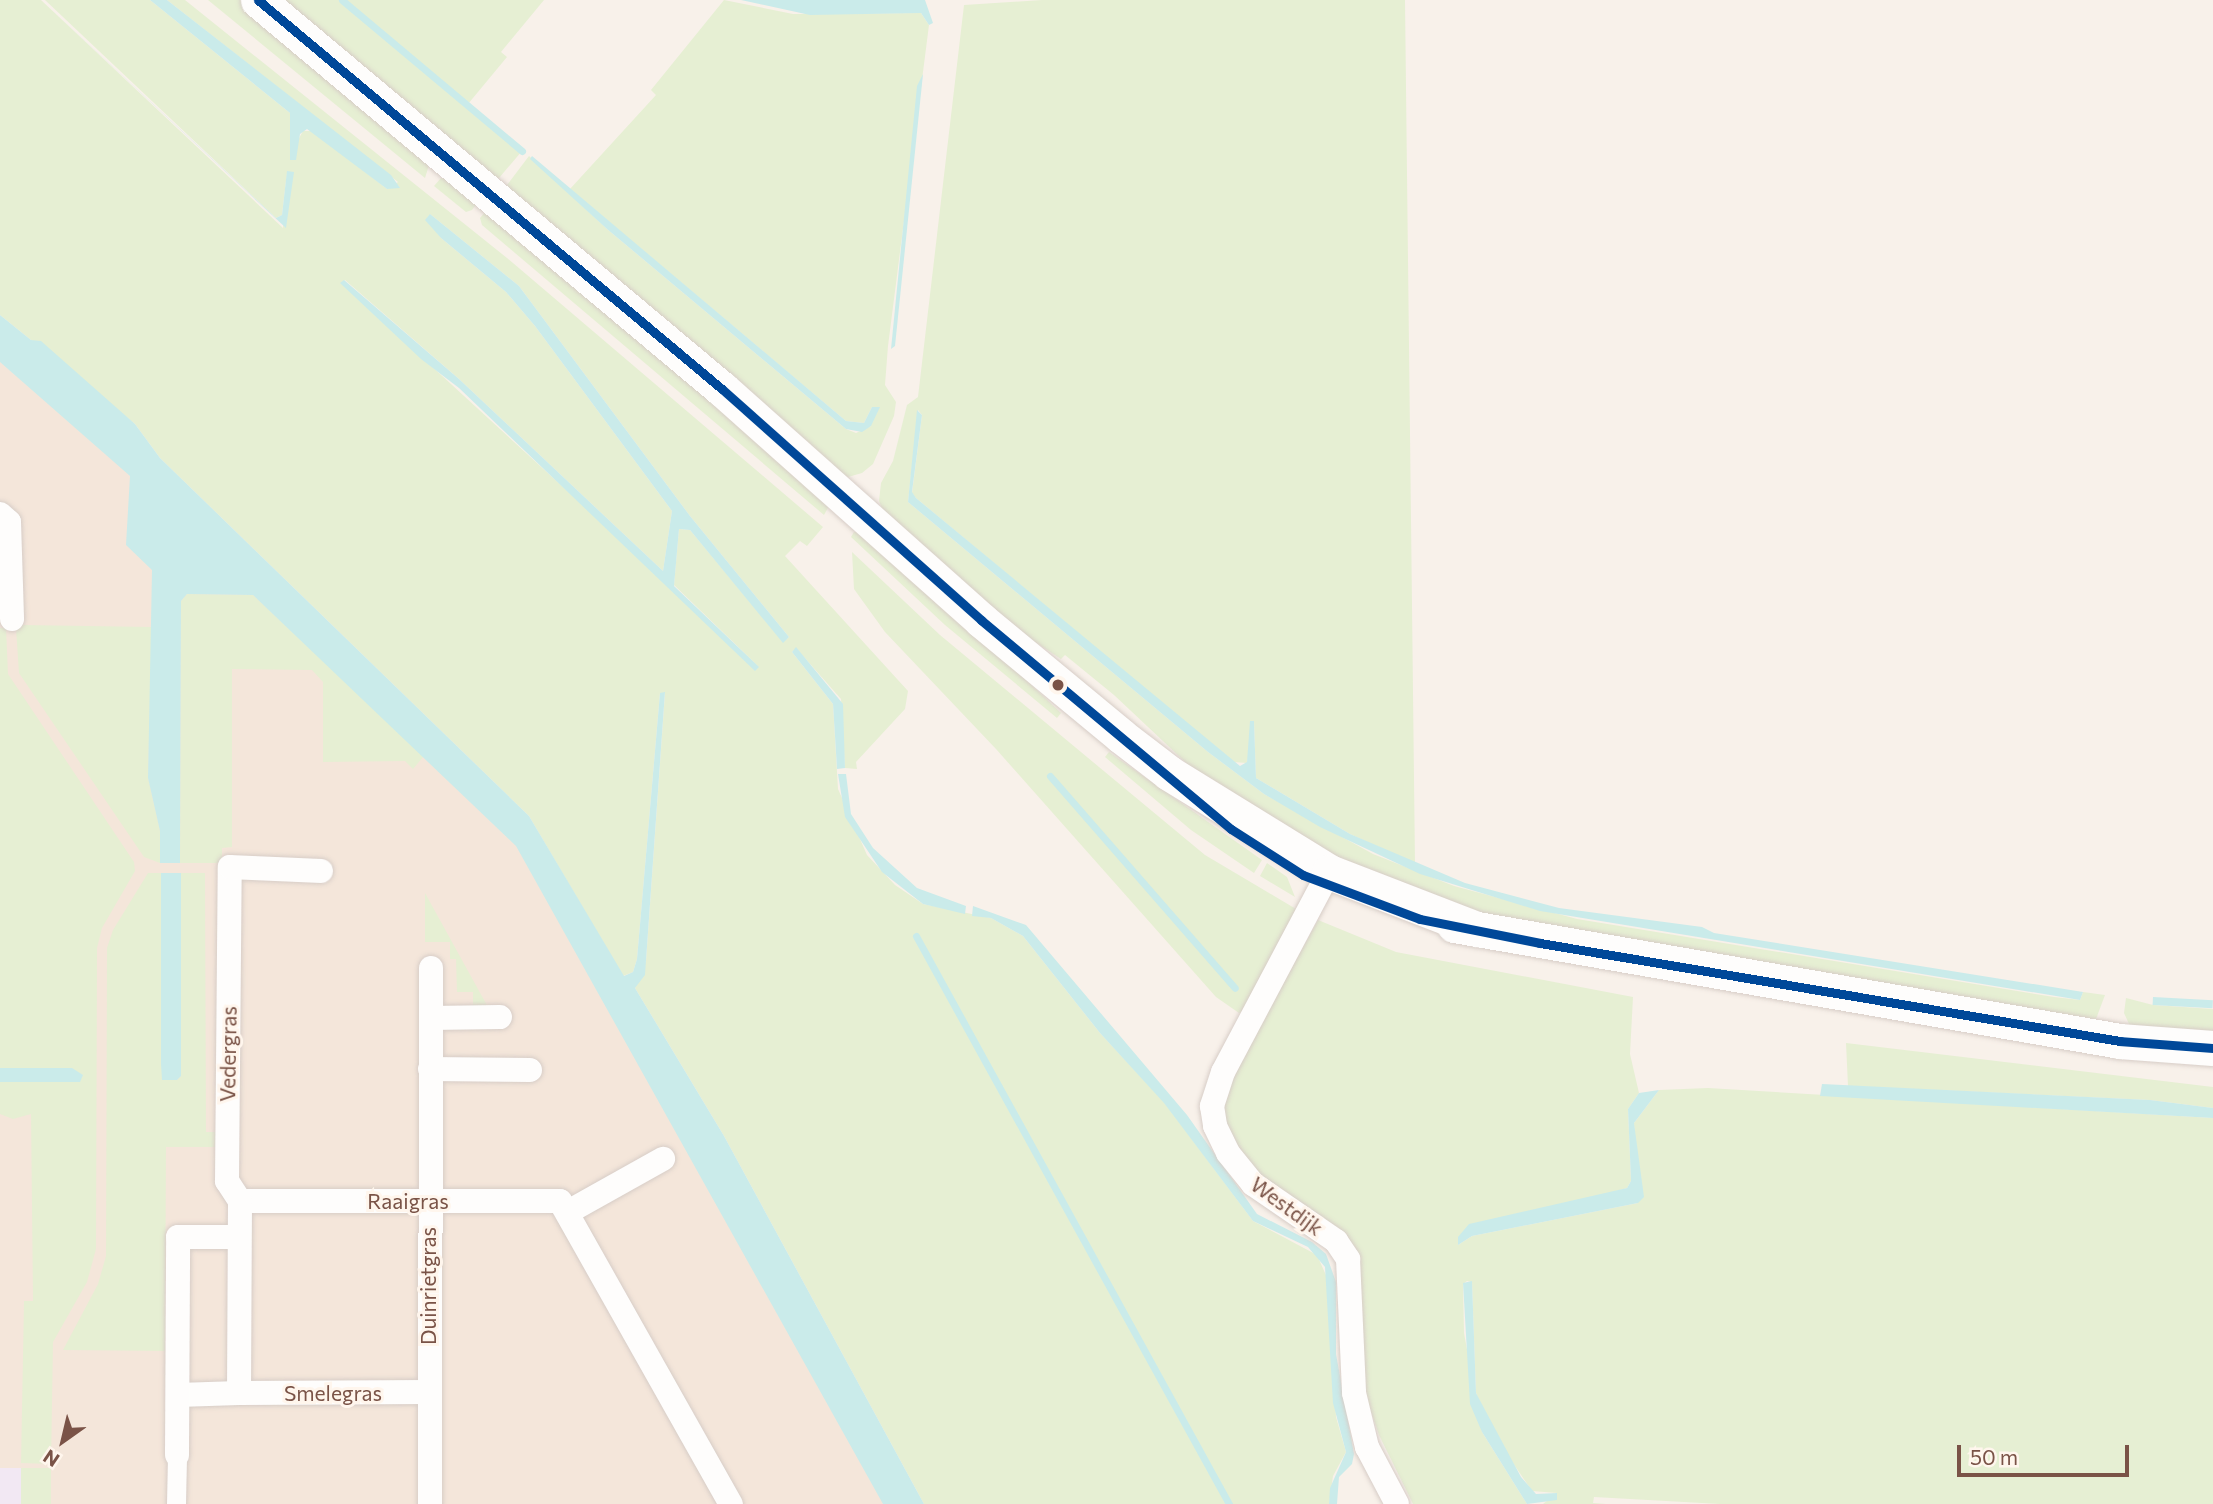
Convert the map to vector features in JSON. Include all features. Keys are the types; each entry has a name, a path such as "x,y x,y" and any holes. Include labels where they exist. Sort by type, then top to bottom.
{"main road":[{"path":"258,0 722,389 981,620 1169,772 1326,878 1420,919 2120,1041 2213,1048"}],"street":[{"path":"0,514 9,522 12,619"},
{"name":"Vedergras","path":"239,1393 237,1237 240,1201 227,1181 230,867 321,871"},
{"name":"Westdijk","path":"1326,878 1223,1072 1212,1106 1215,1126 1246,1176 1336,1241 1348,1259 1354,1393 1367,1447 1397,1504"},
{"name":"Duinrietgras","path":"430,1504 428,1392 432,968"},
{"path":"430,1018 500,1017"},
{"path":"430,1069 530,1070"},
{"path":"663,1159 568,1212 731,1504"},
{"name":"Raaigras","path":"240,1201 560,1200 568,1212"},
{"path":"176,1504 178,1237 237,1237"},
{"name":"Smelegras","path":"239,1393 428,1392"},
{"path":"178,1395 239,1393"}],"shaded area":[{"path":"0,349 524,852 889,1504 0,1504"},
{"path":"0,1468 21,1468 21,1504 0,1504"}],"green space":[{"path":"0,0 41,0 283,228 287,172 282,215 276,218 45,0 150,0 290,113 291,131 298,140 303,131 313,131 387,189 398,182 167,0 185,0 507,258 823,527 807,546 800,541 785,556 908,691 905,709 856,762 857,769 845,768 841,699 796,648 792,652 833,704 838,789 867,855 895,885 923,904 991,918 1023,936 1100,1033 1164,1102 1253,1221 1317,1255 1329,1282 1336,1417 1346,1452 1333,1476 1329,1504 924,1504 724,1136 635,988 646,961 665,693 660,693 637,959 633,972 623,976 529,816 160,458 135,424 0,315","holes":["430,214 519,286 690,516 789,637 783,642 690,530 679,529 674,585 759,667 341,283 345,280 459,379 663,571 672,511 535,326 506,292 441,238"]},
{"path":"208,0 240,0 425,155 430,162 425,178"},
{"path":"282,0 544,0 501,52 507,57 468,104 522,151 499,178 491,179"},
{"path":"724,0 793,14 921,13 929,25 888,346 885,385 896,402 894,416 873,464 862,473 848,477 832,470 508,193 507,185 529,156 607,229 846,429 856,433 871,426 872,407 864,423 846,421 570,189 656,95 651,90"},
{"path":"1042,0 1405,0 1415,864 1350,834 1256,778 1254,721 1247,763 1233,762 916,498 912,493 922,415 918,410 908,502 1208,752 1264,794 1373,854 1454,886 1577,919 2054,997 2080,1000 2083,992 2105,995 2096,1019 1532,932 1382,885 1198,774 1114,695 1065,655 1061,659 988,611 886,519 879,501 881,483 893,461 907,405 918,397 964,5"},
{"path":"441,178 454,179 479,201 472,210 466,212 434,186"},
{"path":"488,209 830,504 824,515 482,225 480,218"},
{"path":"854,532 863,532 968,625 1061,713 1057,718 945,625 851,537"},
{"path":"852,552 940,635 1205,855 1296,909 1249,1008 1239,1013 1216,997 996,749 885,632 854,589"},
{"path":"187,594 253,595 424,756 413,769 405,761 323,762 323,682 312,670 232,669 232,847 222,848 222,863 180,863 181,601"},
{"path":"22,625 152,627 148,778 160,831 160,863 144,857 19,673 16,628"},
{"path":"0,628 6,628 8,674 134,862 135,871 102,928 97,948 96,1249 87,1282 53,1342 51,1464 21,1463 24,1301 33,1301 31,1114 13,1119 0,1114 0,1082 80,1082 72,1068 0,1068"},
{"path":"1109,752 1262,860 1254,873 1191,830 1105,757"},
{"path":"1267,863 1287,877 1295,897 1260,876"},
{"path":"148,873 161,873 161,1064 177,1080 181,1076 181,873 205,873 206,1132 224,1132 224,1147 166,1147 165,1351 63,1350 98,1284 106,1256 107,948 113,930"},
{"path":"425,893 489,1009 473,1009 473,992 457,992 456,959 450,959 450,942 425,942"},
{"path":"1318,920 1396,952 1633,997 1630,1054 1639,1093 1628,1109 1631,1181 1627,1188 1458,1237 1458,1245 1472,1236 1638,1203 1634,1123 1659,1090 1708,1088 2213,1118 2213,1504 1720,1504 1594,1497 1593,1503 1606,1504 1543,1504 1557,1493 1532,1491 1496,1438 1476,1393 1472,1282 1467,1281 1463,1284 1464,1333 1482,1432 1527,1504 1413,1504 1379,1435 1366,1397 1360,1270 1233,1150 1219,1100"},
{"path":"2126,998 2153,1005 2213,1009 2213,1039 2130,1026 2124,1013"},
{"path":"1846,1043 2213,1087 2213,1108 2150,1100 1848,1086"},
{"path":"21,1468 51,1468 51,1504 21,1504"}],"water":[{"path":"41,0 276,218 282,215 287,171 294,172 286,228"},
{"path":"150,0 167,0 391,175 400,188 387,189 307,129 300,134 296,160 290,160 290,113"},
{"path":"741,0 925,0 933,23 929,25 921,13 810,15"},
{"path":"923,74 895,346 891,349 917,86"},
{"path":"532,156 846,421 864,423 872,407 880,407 871,426 862,432 846,429 607,229 530,159"},
{"path":"430,214 519,286 690,516 789,637 783,643 690,530 679,529 674,586 759,667 755,671 459,388 421,359 340,283 344,280 459,379 663,571 672,511 535,326 506,292 441,238 425,220"},
{"path":"0,315 31,340 41,341 135,424 160,458 529,816 624,976 633,972 637,959 660,693 665,692 645,975 635,988 724,1136 924,1504 883,1504 516,846 253,595 187,594 181,601 180,863 160,863 160,831 148,778 152,570 126,545 130,476 0,362"},
{"path":"917,410 922,415 912,492 916,498 1240,766 1247,762 1250,721 1254,721 1256,778 1350,834 1465,883 1559,908 1702,927 1714,933 2083,992 2080,1000 1540,911 1420,874 1320,827 1264,794 1208,752 908,502"},
{"path":"796,647 843,704 845,768 837,769 833,704 792,652"},
{"path":"838,774 846,774 851,814 873,848 917,888 966,906 965,914 923,904 882,872 845,817"},
{"path":"161,873 181,873 181,1076 177,1080 162,1080"},
{"path":"973,906 1026,925 1187,1115 1257,1214 1312,1242 1326,1254 1336,1282 1336,1354 1354,1454 1352,1464 1339,1477 1337,1504 1329,1504 1330,1488 1346,1452 1333,1403 1325,1267 1308,1247 1253,1221 1164,1103 1100,1033 1023,936 991,918 972,916"},
{"path":"2153,997 2213,1000 2212,1008 2153,1005"},
{"path":"0,1068 72,1068 83,1075 80,1082 0,1082"},
{"path":"1822,1084 2150,1100 2213,1108 2213,1118 1820,1096"},
{"path":"1659,1090 1634,1123 1644,1197 1638,1203 1472,1236 1458,1245 1458,1237 1469,1224 1627,1188 1631,1181 1628,1109 1639,1093"},
{"path":"1472,1281 1476,1393 1521,1477 1536,1494 1557,1493 1557,1500 1527,1504 1482,1432 1470,1404 1463,1283"}],"waterway":[{"path":"342,0 522,151"},
{"path":"1050,776 1235,988"},
{"path":"916,936 1229,1504"}],"transit line":[{"path":"258,0 722,389 981,620 1231,829 1303,875 1420,919 1540,943 2120,1041 2213,1048"}]}
